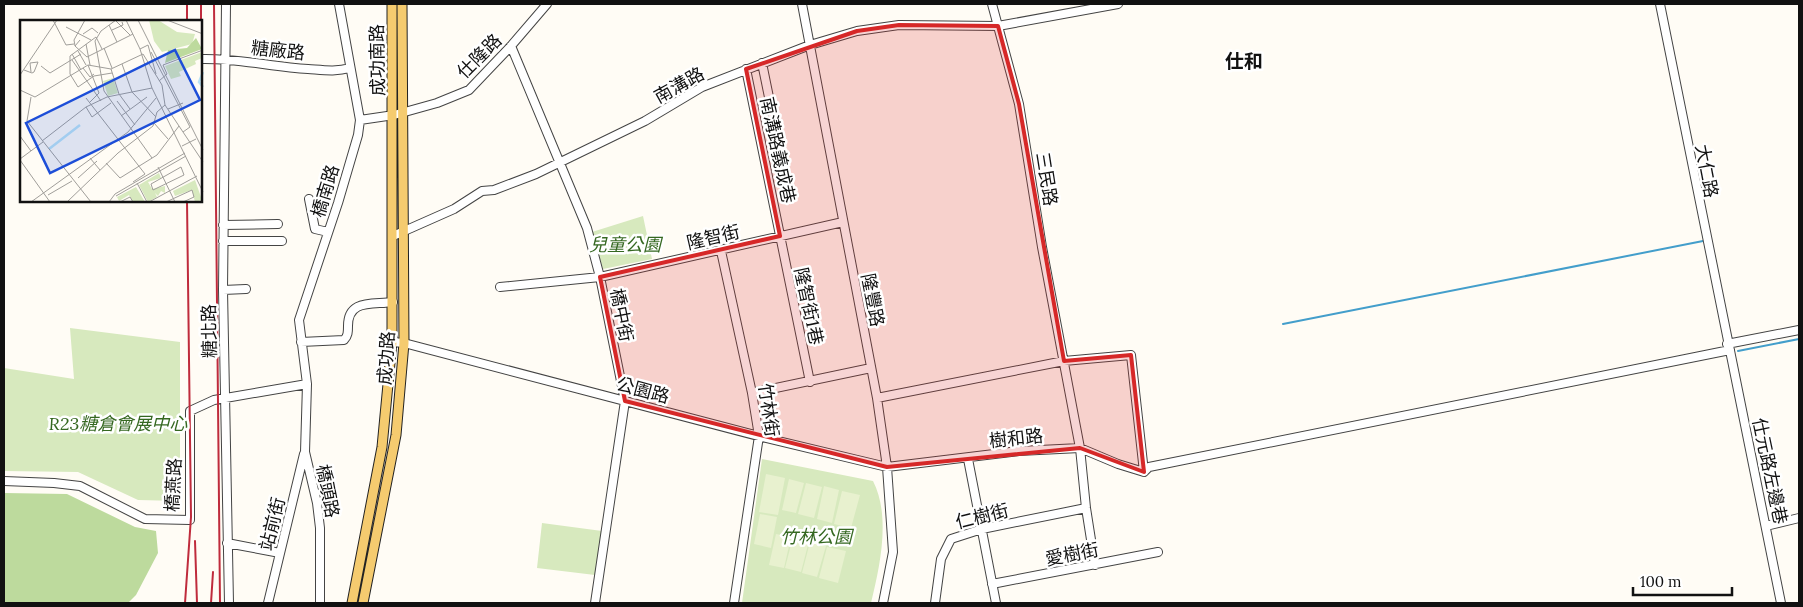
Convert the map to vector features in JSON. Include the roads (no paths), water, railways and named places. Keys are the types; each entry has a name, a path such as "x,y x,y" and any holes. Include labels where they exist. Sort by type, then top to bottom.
{"main road":[{"name":"成功南路","path":"392,4 394,115"},
{"name":"成功南路","path":"402,4 403,112"},
{"name":"成功路","path":"363,603 396,435 404,343 403,112"},
{"name":"成功路","path":"352,603 382,447 392,342 394,115"}],"street":[{"name":"糖北路","path":"226,4 223,290 229,603"},
{"name":"橋南路","path":"306,384 299,320 358,135 360,120 339,4"},
{"name":"仕隆路","path":"360,120 394,115 437,103 469,90 511,46 547,4"},
{"name":"隆豐路","path":"802,4 877,398 887,467 893,552 883,603"},
{"name":"三民路","path":"992,4 1019,104 1042,247 1080,448 1086,508 1095,564"},
{"name":"南溝路","path":"393,236 454,209 482,191 494,190 559,163 645,121 702,87 810,45 857,32 899,24 998,26 1118,4"},
{"name":"大仁路","path":"1660,4 1729,347"},
{"name":"橋中街","path":"511,46 581,212 600,277 626,401 595,603"},
{"name":"糖廠路","path":"202,59 226,59 288,68 339,71 350,68"},
{"path":"762,63 782,161"},
{"name":"南溝路義成巷","path":"746,70 780,236"},
{"path":"309,199 315,229 328,232"},
{"name":"隆智街","path":"500,287 600,277 843,222"},
{"path":"223,225 278,224"},
{"name":"隆智街1巷","path":"780,236 810,382"},
{"path":"223,241 282,241"},
{"name":"竹林街","path":"721,251 752,392 759,436 734,603"},
{"path":"223,290 246,290"},
{"path":"301,342 344,340 348,336 348,316 351,310 356,307 393,302"},
{"path":"1144,472 1149,467 1729,347 1799,330"},
{"name":"公園路","path":"392,342 404,343 759,436 887,467"},
{"name":"仕元路左邊巷","path":"1729,347 1781,603"},
{"path":"877,398 1064,361 1131,355 1144,472"},
{"path":"752,392 810,382 871,368"},
{"name":"橋燕路","path":"4,481 80,486 145,518 190,520 190,411 214,400 306,384"},
{"name":"橋頭路","path":"306,384 305,452 317,504 320,528 320,603"},
{"name":"樹和路","path":"887,467 968,459 1019,451 1080,448 1118,464 1144,472"},
{"name":"站前街","path":"268,603 305,452"},
{"path":"968,459 996,603"},
{"name":"仁樹街","path":"935,603 941,558 951,539 982,530 1086,508"},
{"path":"1766,526 1799,518"},
{"path":"227,543 280,553"},
{"name":"愛樹街","path":"992,584 1158,552"}],"waterway":[{"path":"1283,324 1703,241"},
{"path":"1738,351 1799,339"}],"railway":[{"path":"187,4 187,20"},
{"path":"201,4 201,20"},
{"path":"214,4 220,603"},
{"path":"185,603 191,517 187,202"},
{"path":"195,541 197,603"},
{"path":"211,603 213,572"}],"district":[{"name":"仕和","path":"1244,61"}],"park label":[{"name":"兒童公園","path":"625,244"},
{"name":"R23糖倉會展中心","path":"118,423"},
{"name":"竹林公園","path":"816,536"}]}
